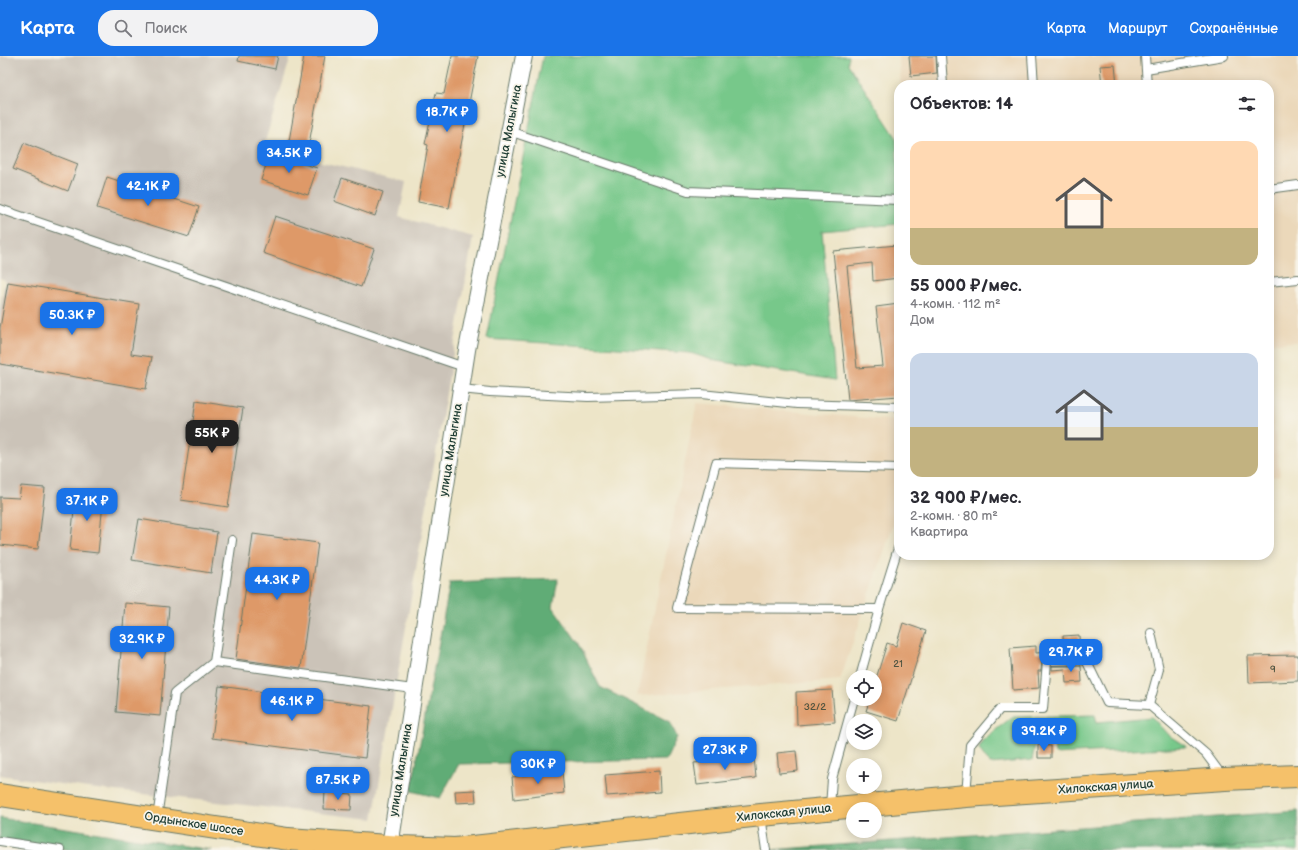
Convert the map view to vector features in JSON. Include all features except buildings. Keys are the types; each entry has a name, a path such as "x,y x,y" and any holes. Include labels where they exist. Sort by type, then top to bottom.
{"highway":[{"name":"Хилокская улица","path":"390,846 455,849 760,815 966,796 1225,779 1298,776"},
{"name":"Ордынское шоссе","path":"0,795 288,839 390,846"}],"street":[{"name":"улица Малыгина","path":"390,846 413,689 464,367 524,56"}],"lane":[{"path":"941,56 943,80"},
{"path":"1032,56 1034,80"},
{"path":"1145,56 1147,80"},
{"path":"1146,69 1224,56"},
{"path":"509,131 688,191 894,200"},
{"path":"1274,188 1298,185"},
{"path":"0,209 464,367"},
{"path":"1274,282 1298,280"},
{"path":"461,389 588,397 700,394 797,404 894,407"},
{"path":"879,609 677,608 716,463 894,468"},
{"path":"157,819 176,693 214,662 232,540"},
{"path":"862,670 894,560"},
{"path":"1149,705 1159,669 1151,633"},
{"path":"966,796 970,745 1000,709 1043,709 1047,662 1086,660 1107,703 1149,705 1206,754 1225,779"},
{"path":"214,662 413,689"},
{"path":"830,808 832,779 852,706"},
{"path":"760,815 766,850"},
{"path":"0,841 60,850"}],"shaded area":[{"path":"0,56 291,56 263,148 406,182 399,217 473,237 373,819 88,788 0,775 0,309 5,280 0,278"},
{"path":"898,56 1298,56 1298,342 1274,343 1274,80 900,80"},
{"path":"697,403 894,421 894,523 840,680 637,696"},
{"path":"1274,430 1280,476 1274,477"}],"green space":[{"path":"543,56 849,56 848,64 894,134 894,224 822,231 835,380 716,361 690,353 487,339"},
{"path":"558,579 553,607 579,644 600,687 670,722 677,737 666,760 459,764 440,798 411,791 450,583"},
{"path":"1095,715 1097,722 1152,717 1168,735 1187,747 1055,754 1054,744 1035,744 1032,760 990,764 979,749 982,741 1012,717"},
{"path":"1298,811 1298,842 1190,850 769,850"},
{"path":"0,818 211,850 71,850 0,839"},
{"path":"1298,842 1298,850 1190,850"}]}
